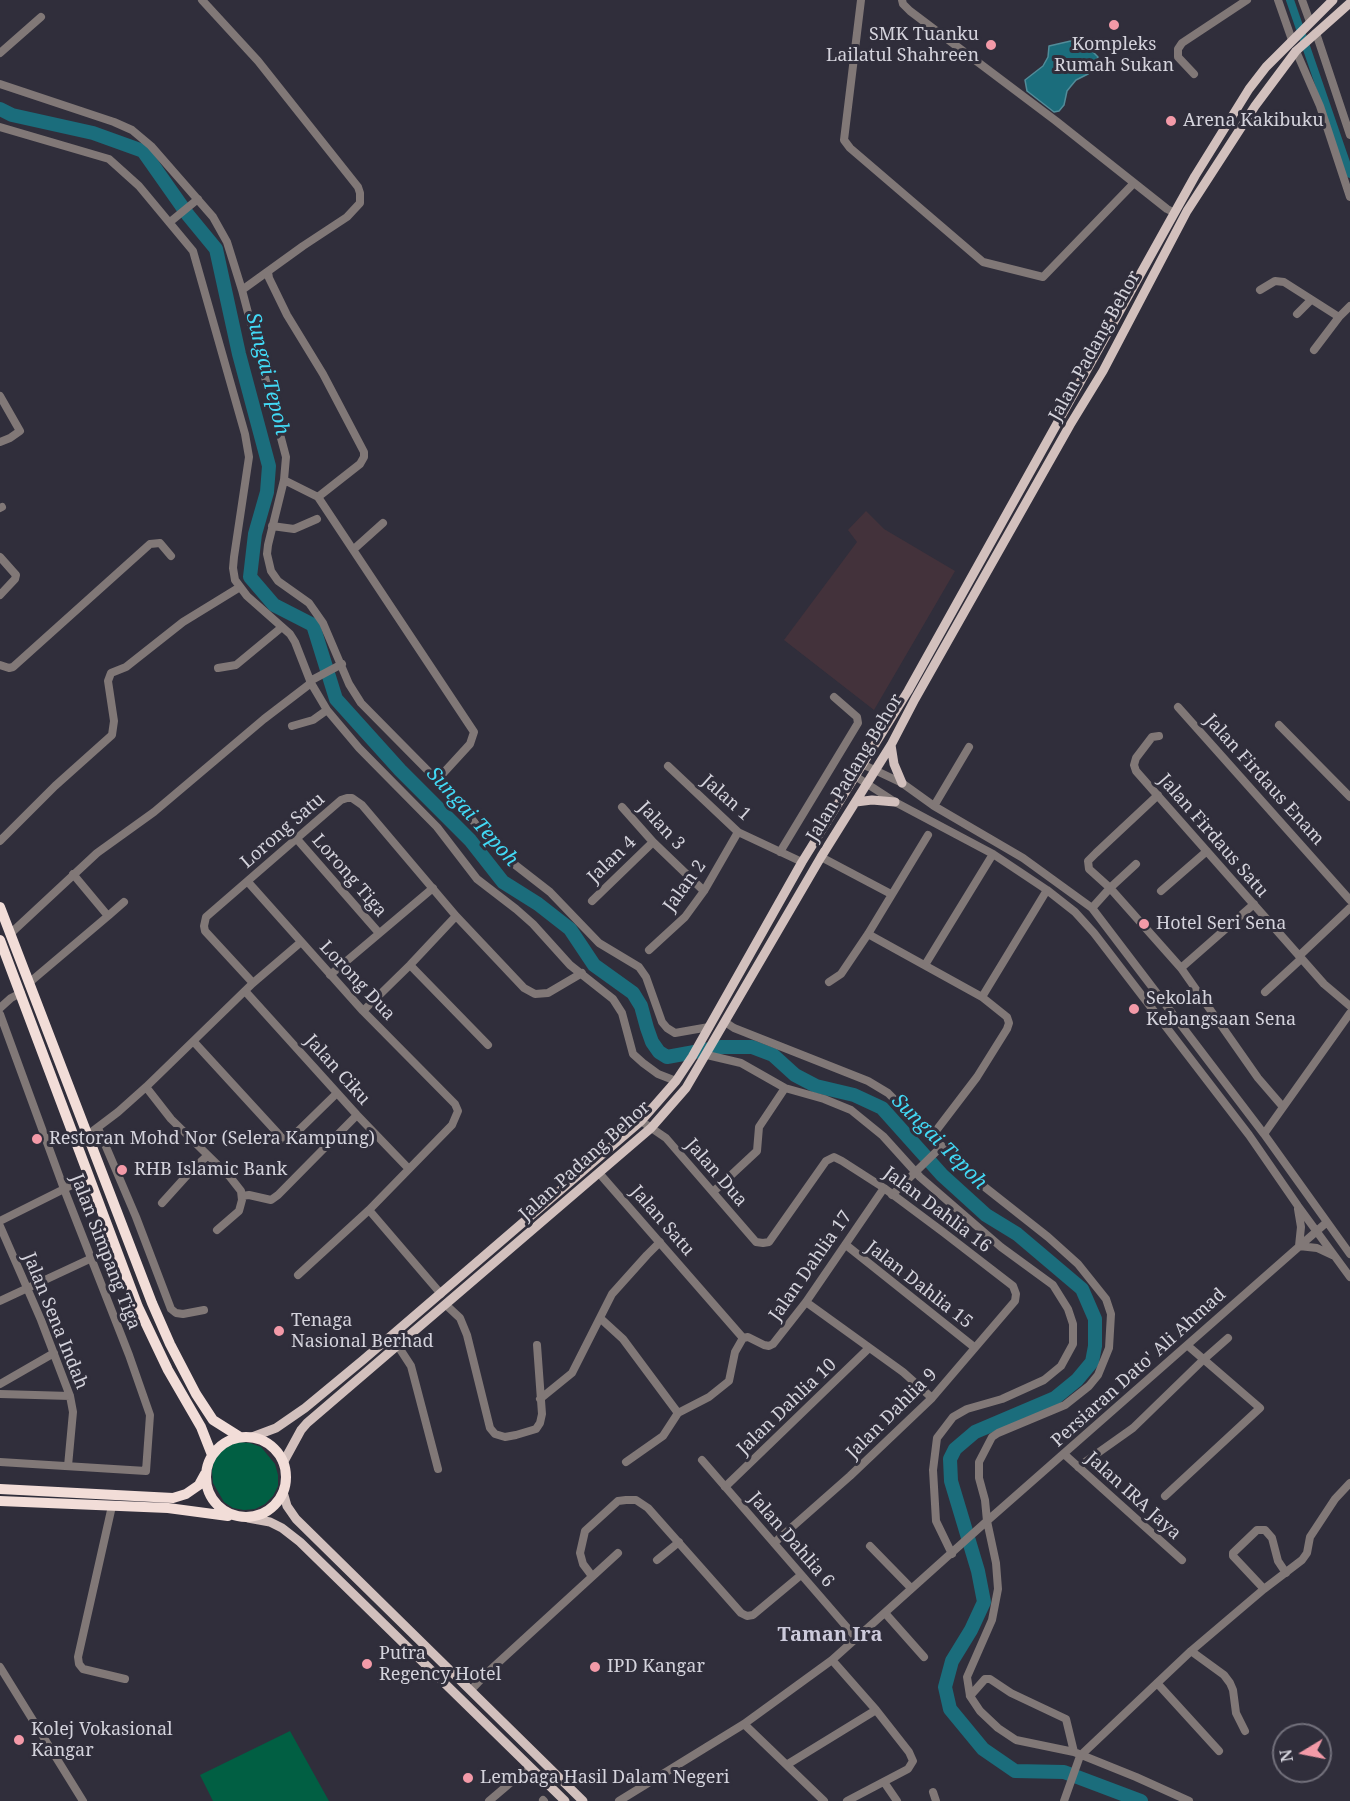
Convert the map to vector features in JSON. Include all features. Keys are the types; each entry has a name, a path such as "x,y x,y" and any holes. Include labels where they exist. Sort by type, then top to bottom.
{"highway":[{"path":"0,907 132,1252 170,1344 196,1394 213,1420 240,1437"},
{"path":"0,940 138,1307 168,1370 201,1427 212,1455"},
{"path":"21,993 31,986"},
{"path":"0,1489 173,1498 186,1494 199,1485 212,1455 224,1443 240,1437 252,1437 271,1446 283,1463 286,1475 283,1492 269,1510 263,1514 242,1518 168,1508 0,1501"},
{"path":"206,1473 207,1490 212,1499 227,1514 242,1518"}],"main road":[{"name":"Jalan Padang Behor","path":"252,1437 276,1428 305,1408 441,1294 641,1121 676,1081 692,1058 802,862 908,691 1093,362 1173,212 1249,89 1266,67 1333,0"},
{"name":"Jalan Padang Behor","path":"283,1463 307,1423 651,1128 686,1088 891,745 1064,435 1103,371 1186,212 1236,133 1297,50 1349,6"},
{"path":"1173,212 1181,214 1186,212"},
{"path":"891,745 894,764 902,783"},
{"path":"856,802 872,800 895,802"},
{"path":"283,1492 286,1506 296,1519 583,1801"},
{"path":"242,1518 270,1522 290,1533 565,1801"},
{"path":"428,1668 438,1658"}],"street":[{"path":"202,0 258,61 358,187 360,193 360,203 347,217 242,290"},
{"path":"861,0 844,140 850,148 983,262 1043,277 1134,183"},
{"path":"902,0 910,11 1173,212"},
{"path":"1194,74 1178,57 1178,49 1182,43 1247,0"},
{"path":"1278,0 1292,40"},
{"path":"1302,0 1310,22"},
{"path":"0,53 41,17"},
{"path":"1316,33 1350,135"},
{"path":"1297,50 1320,106 1350,198"},
{"path":"0,84 104,118 132,130 151,146 198,199 223,232 242,290 286,457 284,480 267,554 271,571 278,581 298,594 315,610 330,635 338,666 357,698 437,780 506,857 550,892 599,943 639,967 646,977 662,1022 667,1028 675,1033 707,1030"},
{"path":"0,127 109,159 173,220 193,250 245,434 249,457 238,520 233,568 235,580 295,642 327,710 372,762 437,827 477,879 533,924 570,965 614,999 622,1013 633,1054 658,1074 676,1081"},
{"path":"173,220 198,199"},
{"path":"268,272 287,315 323,374 364,452 360,464 318,497"},
{"path":"1260,290 1279,280 1340,317"},
{"path":"1297,314 1311,300"},
{"path":"1314,350 1350,306"},
{"path":"0,396 20,431 0,442"},
{"path":"284,480 318,497 474,732 471,744 437,780"},
{"path":"272,526 294,529 317,519"},
{"path":"354,549 383,523"},
{"path":"0,665 13,667 150,544 160,543 171,556"},
{"path":"0,557 16,575 15,579 0,594"},
{"path":"0,841 111,735 114,721 108,681 111,674 126,667 183,622 240,587"},
{"path":"218,668 236,665 282,627"},
{"path":"10,934 97,853 154,812 312,680 338,666"},
{"path":"780,852 858,723 857,717 834,697"},
{"name":"Jalan Firdaus Enam","path":"1179,707 1350,900"},
{"path":"292,726 313,720 327,710"},
{"path":"1279,725 1350,797"},
{"name":"Jalan Firdaus Satu","path":"1159,736 1152,737 1136,758 1134,765 1136,771 1300,958 1324,984 1350,1006"},
{"path":"934,806 969,747"},
{"path":"862,764 902,783 934,806 1023,858 1092,908 1264,1134 1350,1254"},
{"name":"Jalan 1","path":"668,766 738,832 802,862"},
{"path":"855,776 895,802 993,854 1075,912 1094,933 1250,1135 1316,1232 1350,1277"},
{"path":"1158,795 1088,861 1089,869 1110,888 1181,968 1258,1078 1283,1107"},
{"name":"Lorong Satu","path":"253,983 205,931 206,917 341,800 352,798 362,805 456,916 525,988 535,994 548,993 582,973"},
{"name":"Jalan 3","path":"622,807 653,842 704,891"},
{"name":"Jalan 2","path":"649,950 685,916 704,891 738,832"},
{"path":"829,982 841,974 868,934 928,835"},
{"name":"Lorong Tiga","path":"296,838 379,933"},
{"name":"Jalan 4","path":"592,900 653,842"},
{"path":"1161,891 1207,851"},
{"path":"925,965 993,854"},
{"path":"822,857 891,894"},
{"path":"1092,908 1136,864"},
{"path":"73,874 108,916"},
{"name":"Lorong Dua","path":"248,882 363,1011 455,1104 458,1111 452,1125 408,1168"},
{"path":"330,975 433,888"},
{"path":"982,997 1047,890"},
{"path":"31,986 124,902"},
{"path":"1181,968 1254,904"},
{"path":"1265,992 1350,908"},
{"path":"363,1011 456,916"},
{"path":"868,934 982,997 1007,1017 1009,1023 977,1077 933,1136"},
{"path":"77,1143 146,1088 253,983 301,942"},
{"path":"410,965 488,1045"},
{"name":"Jalan Ciku","path":"245,991 408,1168"},
{"path":"0,1008 21,993"},
{"path":"1264,1134 1350,1013"},
{"name":"Jalan Simpang Tiga","path":"0,1014 150,1414 146,1471 68,1466"},
{"path":"724,1025 876,1085 905,1108 933,1136 939,1148 1078,1264 1101,1291 1111,1314 1109,1348 1098,1375 1089,1386 1065,1405 998,1433 987,1445 978,1469 986,1500 984,1524 996,1563 998,1589 992,1620 968,1677 970,1696 980,1711 998,1728 1016,1740 1125,1772 1189,1801"},
{"path":"194,1042 283,1139 289,1139 337,1093"},
{"path":"707,1055 741,1064 785,1088 824,1099 851,1110 883,1136 915,1172 1001,1247 1053,1285 1065,1301 1073,1324 1072,1344 1061,1366 1044,1380 1002,1399 967,1409 947,1423 937,1438 933,1470 936,1521 952,1554"},
{"path":"146,1088 171,1119 230,1177 241,1191 239,1211 217,1230"},
{"path":"713,1192 757,1151 759,1127 785,1088"},
{"path":"242,1198 249,1195 271,1200 278,1195 357,1115"},
{"name":"Jalan Dua","path":"641,1121 666,1138 756,1242"},
{"path":"98,1128 171,1309 183,1314 204,1310"},
{"path":"892,1195 939,1148"},
{"path":"162,1203 207,1156"},
{"name":"Jalan Dahlia 16","path":"756,1242 769,1242 826,1161 834,1157 884,1188 1013,1286 1016,1294"},
{"path":"298,1275 369,1210 408,1168"},
{"name":"Jalan Satu","path":"599,1173 702,1289 742,1338"},
{"path":"0,1221 78,1182 92,1185"},
{"name":"Jalan Dahlia 17","path":"742,1338 748,1336 764,1345 773,1344 806,1302 884,1188"},
{"path":"1298,1206 1301,1227 1299,1246 1317,1248 1335,1257"},
{"path":"369,1210 441,1294"},
{"name":"Persiaran Dato' Ali Ahmad","path":"619,1801 744,1724 832,1660 1327,1222"},
{"name":"Jalan Sena Indah","path":"0,1226 70,1396 73,1412 68,1466"},
{"path":"540,1399 572,1372 612,1294 660,1242"},
{"name":"Jalan Dahlia 15","path":"846,1245 974,1347"},
{"path":"132,1252 147,1246"},
{"path":"0,1301 92,1258"},
{"name":"Jalan Dahlia 9","path":"774,1543 856,1471 932,1398 1015,1301 1016,1294"},
{"path":"806,1302 903,1372 932,1398"},
{"path":"446,1305 460,1318 467,1335 490,1428 495,1434 505,1437 516,1436 536,1429 540,1423 542,1414 537,1345"},
{"path":"600,1318 623,1340 678,1413"},
{"path":"626,1461 663,1436 678,1413 709,1396 729,1381 736,1346 742,1338"},
{"path":"1078,1467 1133,1428 1228,1338"},
{"path":"1165,1496 1260,1408 1187,1345"},
{"path":"398,1346 411,1366 438,1469"},
{"name":"Jalan Dahlia 10","path":"725,1487 869,1348"},
{"path":"0,1383 54,1353"},
{"path":"0,1394 70,1396"},
{"name":"Jalan IRA Jaya","path":"1065,1454 1182,1560"},
{"name":"Jalan Dahlia 6","path":"702,1460 857,1639"},
{"path":"0,1462 68,1466"},
{"path":"1077,1757 1191,1651 1302,1560 1307,1553 1310,1538 1335,1499 1350,1483"},
{"path":"592,1576 583,1564 580,1553 585,1531 618,1501 626,1500 643,1503 741,1613 747,1616 753,1615 801,1575"},
{"path":"112,1506 78,1658 83,1669 124,1679"},
{"path":"1264,1589 1233,1556 1233,1553 1257,1530 1265,1530 1272,1538 1278,1561 1286,1573"},
{"path":"657,1560 679,1542"},
{"path":"870,1546 911,1588"},
{"path":"471,1690 618,1553"},
{"path":"885,1612 924,1657"},
{"path":"1191,1651 1224,1675 1230,1683 1236,1713 1245,1731"},
{"path":"832,1660 876,1710 909,1752 913,1761 909,1769 847,1801"},
{"path":"0,1668 84,1801"},
{"path":"970,1696 985,1679 990,1679 1011,1693 1066,1719 1077,1757 1064,1801"},
{"path":"1157,1683 1219,1751"},
{"path":"788,1764 876,1710"},
{"path":"744,1724 824,1801"},
{"path":"489,1801 529,1767"},
{"path":"884,1782 897,1801"},
{"path":"933,1792 936,1801"}],"shaded area":[{"path":"866,511 884,529 955,571 874,710 784,640 857,542 848,530"}],"green space":[{"path":"238,1442 261,1447 275,1464 278,1475 278,1486 273,1496 265,1504 255,1509 233,1508 224,1502 213,1483 214,1461 227,1446"},
{"path":"290,1731 329,1801 213,1801 200,1775"}],"water":[{"path":"1075,40 1098,57 1088,74 1076,80 1067,91 1064,105 1059,111 1054,112 1027,91 1025,80 1043,66 1048,57 1049,46"}],"waterway":[{"path":"1290,0 1350,174"},
{"name":"Sungai Tepoh","path":"0,109 12,115 93,133 143,151 188,215 216,249 239,354 269,466 267,492 255,534 250,577 274,605 313,625 336,699 400,770 470,840 503,882 538,904 570,929 594,965 633,993 641,1006 652,1042 659,1052 667,1057 722,1047 752,1047 773,1055 795,1075 816,1086 854,1095 882,1108 942,1175 986,1215 1017,1234 1082,1289 1095,1319 1095,1346 1092,1362 1077,1380 1055,1398 975,1432 955,1449 950,1459 951,1481 978,1571 984,1602 971,1630 952,1661 945,1687 950,1709 983,1749 1015,1771 1064,1772 1141,1801"}],"place":[{"name":"Kompleks Rumah Sukan","path":"1114,25"},
{"name":"SMK Tuanku Lailatul Shahreen","path":"991,45"},
{"name":"Arena Kakibuku","path":"1171,121"},
{"name":"Hotel Seri Sena","path":"1144,924"},
{"name":"Sekolah Kebangsaan Sena","path":"1134,1009"},
{"name":"Restoran Mohd Nor (Selera Kampung)","path":"37,1139"},
{"name":"RHB Islamic Bank","path":"122,1170"},
{"name":"Tenaga Nasional Berhad","path":"279,1331"},
{"name":"Putra Regency Hotel","path":"367,1664"},
{"name":"IPD Kangar","path":"595,1667"},
{"name":"Kolej Vokasional Kangar","path":"19,1740"},
{"name":"Lembaga Hasil Dalam Negeri","path":"468,1778"}],"district":[{"name":"Taman Ira","path":"830,1635"}]}
